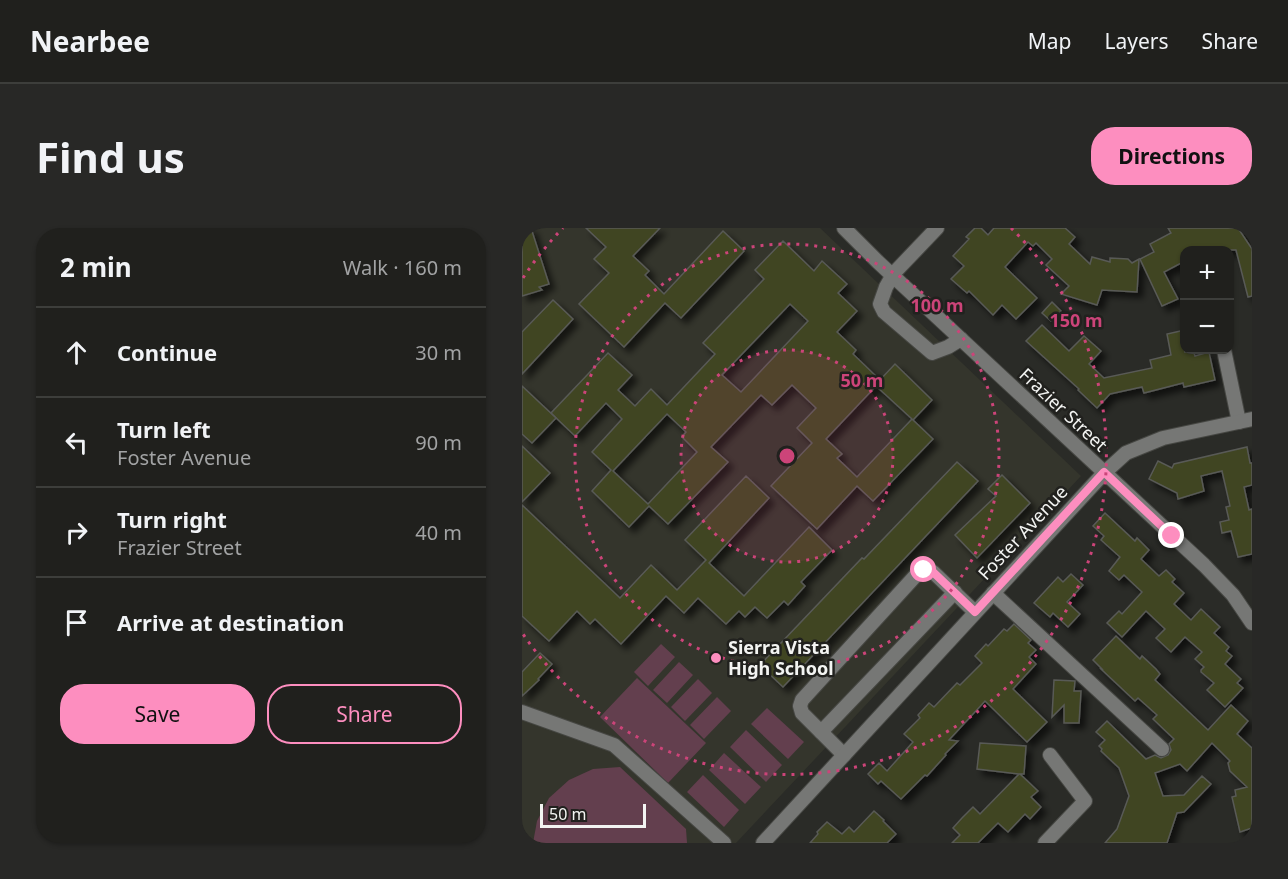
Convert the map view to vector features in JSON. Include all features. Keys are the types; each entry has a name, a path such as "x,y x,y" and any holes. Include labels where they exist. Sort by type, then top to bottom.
{"street":[{"name":"Frazier Street","path":"844,228 1204,565 1233,595 1252,623"},
{"path":"937,228 893,275 880,304 884,312 932,353 961,339"},
{"path":"1225,354 1246,420"},
{"name":"Foster Avenue","path":"763,843 1104,472 1126,453 1163,438 1246,420"},
{"path":"844,755 802,713 800,706 802,700 918,573 924,570 933,572 975,612"},
{"path":"821,732 955,592"},
{"path":"993,593 1162,749"},
{"path":"522,712 614,745 724,843"},
{"path":"1045,843 1085,801 1050,755"}],"shaded area":[{"name":"Sierra Vista High School","path":"522,228 820,228 1081,476 736,843 522,843"},
{"path":"661,644 675,657 648,686 634,672"},
{"path":"679,662 693,675 667,703 653,690"},
{"path":"637,678 706,743 668,783 600,717"},
{"path":"698,679 712,693 685,721 671,707"},
{"path":"717,697 731,711 704,739 690,725"},
{"path":"767,708 804,742 788,759 751,724"},
{"path":"746,730 782,765 766,782 730,747"},
{"path":"724,753 761,787 745,804 709,770"},
{"path":"620,767 686,829 687,843 533,843 537,821 549,798 569,780 593,769"},
{"path":"703,775 739,810 724,827 687,792"}],"building":[{"path":"522,228 531,228 549,284 539,287 542,290 522,296"},
{"path":"586,228 660,228 633,256 649,271 645,275 664,294 723,231 744,251 681,318 665,303 624,347 579,304 609,273 594,259 606,247"},
{"path":"975,228 981,228 988,235 994,228 1065,228 1075,237 1069,244 1090,264 1092,257 1110,262 1110,258 1128,259 1132,263 1139,259 1137,292 1102,290 1097,305 1061,294 1069,286 1046,265 1052,259 1036,243 1033,246 1028,242 1005,267 1037,298 1016,319 1002,305 993,315 969,291 967,293 951,279 964,266 953,256 969,239 966,237"},
{"path":"1168,228 1238,228 1252,249 1252,296 1248,297 1234,246 1180,246 1180,264 1164,272 1178,299 1162,306 1140,259 1154,252 1150,244 1171,233"},
{"path":"783,241 814,271 822,261 847,284 838,293 857,311 837,332 856,350 853,354 880,380 895,364 932,400 913,420 933,439 873,501 857,486 817,529 771,486 812,443 797,428 816,408 792,385 772,405 761,395 711,447 728,462 668,524 649,506 629,527 592,491 611,470 592,452 622,419 606,403 575,436 551,413 608,353 632,375 618,390 635,406 651,389 667,405 715,354 703,343 764,279 755,270","holes":["790,304 808,321 741,392 722,375","876,386 912,419 857,477 837,458 842,454 826,439","667,414 686,432 682,437 697,452 648,504 613,471"]},
{"path":"553,300 573,319 522,374 522,332"},
{"path":"1052,302 1061,311 1051,321 1042,313"},
{"path":"1042,325 1069,351 1084,336 1101,351 1089,364 1104,378 1152,368 1150,360 1171,355 1167,334 1180,331 1180,354 1194,354 1195,356 1209,354 1215,380 1184,387 1183,383 1144,393 1142,387 1110,394 1097,408 1026,341"},
{"path":"522,386 556,418 532,443 522,434"},
{"path":"522,446 550,473 522,502"},
{"path":"1247,447 1250,463 1252,463 1252,485 1244,487 1249,510 1252,509 1252,554 1238,557 1231,531 1222,533 1220,522 1229,520 1226,507 1230,506 1222,471 1201,476 1204,491 1178,499 1177,493 1149,479 1158,461 1172,468 1174,464"},
{"path":"957,462 978,481 783,687 760,665"},
{"path":"1002,475 1030,503 977,558 955,535 996,496 988,489"},
{"path":"746,476 769,498 709,563 744,596 809,527 832,550 801,582 805,586 788,605 784,601 767,618 755,607 745,617 739,611 726,624 698,598 684,613 666,596 621,644 595,619 590,624 577,611 549,641 522,616 522,505 620,598 651,565 677,590 706,560 685,540"},
{"path":"1105,513 1135,541 1137,538 1149,550 1141,559 1159,576 1166,570 1175,579 1172,582 1184,593 1174,604 1191,620 1201,609 1220,627 1214,633 1229,647 1226,651 1232,656 1225,664 1241,679 1237,683 1243,688 1225,707 1207,690 1214,683 1201,672 1204,667 1195,659 1202,652 1185,637 1171,652 1156,638 1165,629 1146,611 1122,637 1107,623 1119,611 1122,614 1142,592 1124,575 1119,580 1109,571 1120,557 1101,540 1104,536 1093,526"},
{"path":"1071,574 1083,585 1067,602 1080,614 1068,627 1053,613 1050,617 1034,603 1058,577 1063,582"},
{"path":"1014,624 1031,640 1028,643 1036,650 1029,657 1036,664 1013,689 1047,722 1027,742 985,701 949,740 958,741 946,755 901,799 881,781 878,784 868,774 879,763 887,771 913,742 904,734 920,718 918,715 929,703 934,707 957,683 960,685 982,663 975,656 1004,629 1007,631"},
{"path":"1116,636 1140,659 1142,656 1156,669 1160,674 1155,680 1208,730 1231,705 1248,721 1237,734 1252,748 1252,828 1240,832 1232,797 1236,796 1235,790 1247,787 1230,771 1228,763 1230,761 1212,743 1187,771 1180,764 1155,773 1163,796 1184,795 1202,776 1211,784 1184,812 1177,813 1167,843 1105,843 1117,829 1129,796 1119,768 1101,751 1099,746 1105,740 1096,732 1107,721 1146,759 1155,755 1161,758 1168,755 1171,750 1169,744 1174,739 1153,719 1157,715 1138,698 1135,701 1093,660"},
{"path":"540,653 552,664 522,696 522,672"},
{"path":"1054,680 1075,681 1074,691 1081,691 1079,723 1064,723 1064,705 1052,717"},
{"path":"980,743 1026,746 1024,774 1020,774 1038,791 1031,797 1041,807 1030,819 1025,814 1008,832 998,823 978,843 952,843 960,835 953,828 962,818 973,807 980,814 1019,774 977,769"},
{"path":"874,811 896,834 887,843 810,843 827,822 842,834 849,827 854,832"}],"place":[{"name":"Sierra Vista High School","path":"716,658"}],"route":[{"path":"924,570 933,572 975,612 1104,472 1172,536"}]}
